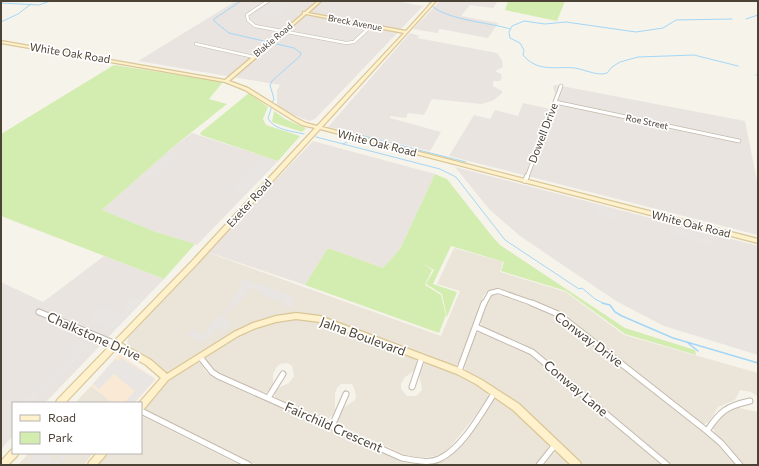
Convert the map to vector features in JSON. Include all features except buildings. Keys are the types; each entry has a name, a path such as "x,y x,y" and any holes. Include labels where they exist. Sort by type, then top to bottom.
{"street":[{"path":"268,1 247,17 248,20 256,26 347,43 354,42 371,26"},
{"name":"Blakie Road","path":"226,81 304,13 320,1"},
{"name":"Exeter Road","path":"61,402 194,263 436,1"},
{"name":"Breck Avenue","path":"304,13 406,32"},
{"name":"White Oak Road","path":"1,42 226,81 243,87 292,119 318,128 758,241"},
{"path":"196,44 254,57"},
{"name":"Dowell Drive","path":"525,181 561,86"},
{"name":"Roe Street","path":"555,102 739,141"},
{"name":"Conway Drive","path":"460,371 486,298 490,293 498,291 546,308 564,319 722,443 740,465"},
{"name":"Chalkstone Drive","path":"38,312 116,344 153,364 166,378"},
{"name":"Jalna Boulevard","path":"142,405 166,378 236,334 255,325 276,319 296,316 320,319 460,371 495,392 516,407 577,465"},
{"name":"Conway Lane","path":"476,327 532,352 667,465"},
{"name":"Fairchild Crescent","path":"200,357 212,372 218,376 402,458 422,462 435,460 451,452 475,422 495,392"},
{"path":"412,388 422,357"},
{"path":"268,398 284,374"},
{"path":"332,426 346,394"},
{"path":"707,431 716,415 723,408 750,401"},
{"path":"142,412 249,465"},
{"path":"539,465 555,445"},
{"path":"3,465 13,454"},
{"path":"92,465 101,454"}],"shaded area":[{"path":"236,1 396,1 423,6 315,119 309,121 291,114 277,105 277,90 280,85 138,61"},
{"path":"272,1 290,3 282,9 287,11 276,18 255,12 264,6 277,9 265,6"},
{"path":"440,1 498,1 493,8 470,5 461,16 498,23 488,38 440,29 437,33 413,29"},
{"path":"410,33 420,36 417,38 497,53 502,60 503,67 495,71 501,74 502,78 500,81 493,81 493,86 502,91 502,93 494,100 482,104 432,99 424,115 408,113 406,118 390,116 390,118 441,132 430,151 328,127"},
{"path":"556,85 745,121 758,186 758,235 449,156 474,115 490,119 495,110 518,116 523,103 550,109 555,94 553,86"},
{"path":"192,133 278,161 197,245 156,232 102,210 173,147"},
{"path":"313,141 435,174 400,249 383,268 328,248 305,285 207,252"},
{"path":"169,153 179,156 152,179 142,176"},
{"path":"262,157 275,162 244,194 230,190"},
{"path":"455,167 758,246 758,355 664,326 616,301 520,236 489,209"},
{"path":"597,205 615,210 615,212 618,213 616,222 595,214"},
{"path":"669,225 694,232 694,235 711,240 711,247 668,233"},
{"path":"454,248 503,262 500,272 566,292 624,335 758,373 758,397 751,392 740,390 735,400 718,407 709,422 702,424 558,312 548,307 497,290 488,291 484,295 460,363 454,366 324,318 289,315 273,317 238,330 172,372 167,373 154,361 127,344 128,338 206,252 441,336 460,291 437,284"},
{"path":"104,256 164,279 46,402 12,402 12,437 1,449 1,282 43,302"},
{"path":"243,279 253,282 252,284 255,285 257,283 294,296 291,307 283,306 283,300 281,299 279,302 261,295 263,292 249,288 246,290 249,291 237,306 234,305 224,318 232,323 225,332 217,328 201,343 187,336 192,329 205,335 207,334 205,331 231,304 228,303 241,287 239,283"},
{"path":"495,294 553,314 711,438 721,447 736,465 671,465 535,351 521,343 483,328 480,322 487,302 489,297"},
{"path":"133,297 142,300 114,329 112,328 109,331 101,327 103,325 98,323 96,325 90,322 93,319 91,318 101,307 104,308 106,306 112,308 110,311 114,312 116,309 121,312 120,314 124,311 121,310"},
{"path":"291,319 311,321 328,325 415,358 417,362 414,371 405,377 401,384 401,389 407,396 416,396 422,390 419,372 421,366 427,362 455,373 483,388 487,391 488,398 446,452 436,456 418,458 406,455 339,424 337,419 342,409 355,400 356,396 352,384 341,384 337,388 335,393 335,410 333,415 326,420 276,399 274,394 276,389 289,383 294,376 292,366 287,363 280,364 276,368 273,374 273,385 270,390 265,393 213,370 205,359 210,353 242,333 263,324"},
{"path":"483,332 521,347 538,359 662,465 581,465 519,406 487,383 466,372 464,366 476,333"},
{"path":"79,342 90,346 42,393 40,392 37,395 39,397 34,402 20,402 25,396 28,398 73,353 70,350"},
{"path":"119,354 156,379 136,402 112,402 91,386"},
{"path":"121,358 155,379 135,402 125,402 135,391 114,374 99,389 93,384 115,359 118,361"},
{"path":"197,363 200,363 207,373 216,379 403,462 417,465 257,465 144,409 161,387 176,375"},
{"path":"91,386 112,402 76,402"},
{"path":"497,398 509,406 548,443 548,448 535,465 424,465 443,461 453,454 478,424 492,400"},
{"path":"732,408 758,412 758,465 743,465 715,434 713,428 716,423 720,417"},
{"path":"142,416 240,465 96,465 105,454 142,454"},
{"path":"558,452 572,465 544,465 553,453"},
{"path":"28,454 92,454 84,465 18,465"},
{"path":"36,454 52,454 53,455 50,458 55,462 62,454 68,454 60,463 62,465 35,465 29,461"}],"green space":[{"path":"508,1 565,1 557,21 505,10"},
{"path":"114,65 223,82 209,99 227,104 173,147 102,210 156,232 195,244 164,279 1,216 1,134"},
{"path":"249,93 268,107 263,119 266,125 300,136 278,161 201,135 200,133"},
{"path":"274,111 285,119 306,128 302,132 272,122"},
{"path":"435,174 447,179 500,245 625,328 695,350 696,355 625,334 566,291 501,271 504,262 451,246 433,284 457,292 447,317 442,294 426,284 434,270 422,263 432,270 425,285 441,295 446,315 439,333 305,285 328,248 383,268 400,249"}],"waterway":[{"path":"30,5 39,5 50,1"},
{"path":"72,1 82,1"},
{"path":"241,1 214,19 214,21 229,33 294,48 301,53 300,56 272,81 270,85 274,99 272,103"},
{"path":"428,1 442,12 453,16 465,20 510,29"},
{"path":"1,3 30,5"},
{"path":"1,22 18,14 30,5"},
{"path":"746,19 758,15"},
{"path":"732,19 676,20 663,28 636,32 566,22 545,24 524,21 512,26 509,32 510,38 520,43 524,50 523,55 529,61 548,68 575,68 592,73 603,74 607,73 612,67 620,62 638,57 694,55 738,66"},
{"path":"272,106 268,118 270,122 278,128 304,134"},
{"path":"360,135 466,162"},
{"path":"316,137 343,144"},
{"path":"343,144 347,142"},
{"path":"343,144 440,169 456,177 505,240 579,289 582,288 595,299 604,304"},
{"path":"604,304 610,305 615,312 622,316 673,338 758,363"},
{"path":"688,343 698,351"}]}
